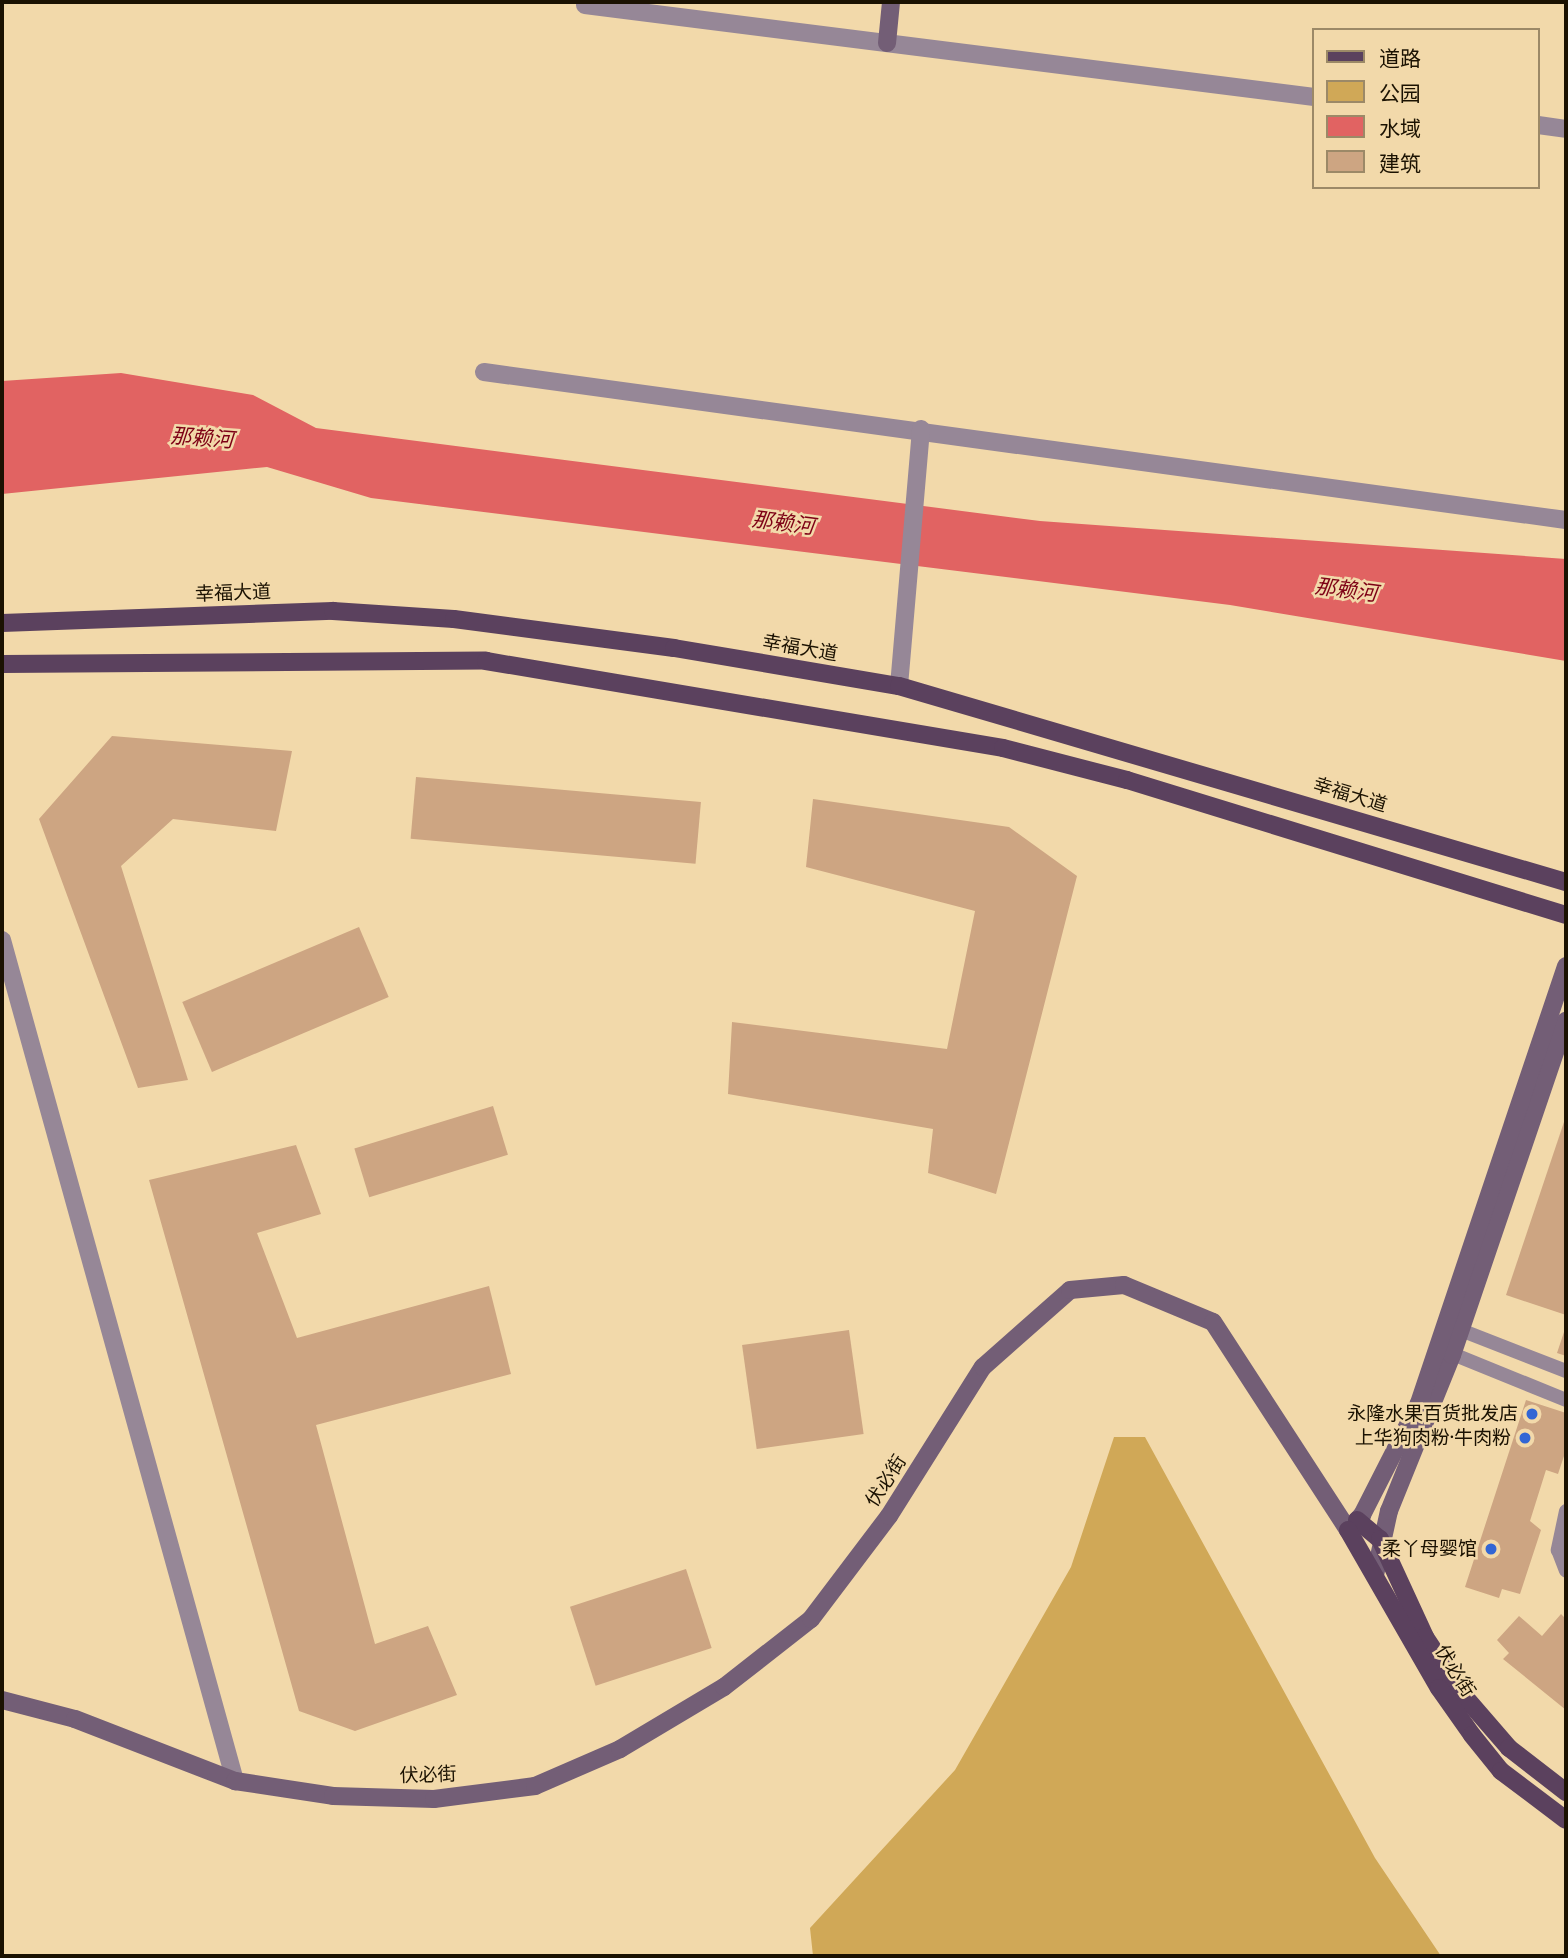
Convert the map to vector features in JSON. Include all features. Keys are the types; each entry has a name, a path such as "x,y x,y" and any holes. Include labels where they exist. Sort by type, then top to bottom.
{"main road":[{"path":"887,43 891,2"},
{"name":"幸福大道","path":"2,623 333,611 454,619 674,648 899,686 1566,882"},
{"path":"2,664 486,660 1003,748 1127,780 1566,915"},
{"path":"1375,1575 1380,1539 1453,1327 1566,966"},
{"path":"1453,1327 1566,1021"},
{"name":"伏必街","path":"2,1700 75,1719 235,1781 333,1796 435,1799 535,1786 620,1749 724,1687 811,1619 889,1516 983,1367 1070,1290 1124,1285 1213,1322 1353,1525 1375,1575 1439,1688 1472,1735 1501,1771 1566,1819"},
{"path":"1353,1525 1445,1351"},
{"name":"伏必街","path":"1353,1525 1380,1539 1425,1637 1464,1696 1508,1748 1566,1792"}],"street":[{"path":"585,5 1312,97"},
{"path":"1540,125 1566,129"},
{"path":"484,372 922,429 1566,520"},
{"path":"899,686 922,429"},
{"path":"2,940 235,1781"}],"lane":[{"path":"1453,1327 1566,1370"},
{"path":"1445,1351 1566,1400"},
{"path":"1566,1511 1558,1550 1566,1571"}],"green space":[{"path":"1114,1437 1145,1437 1375,1858 1441,1956 813,1956 810,1928 955,1770 1071,1567"}],"water":[{"name":"那赖河","path":"121,373 253,395 316,428 1040,521 1566,559 1566,661 1230,605 371,498 267,467 2,494 2,381"}],"building":[{"path":"112,736 292,751 276,831 173,819 121,866 188,1080 138,1088 39,819"},
{"path":"416,777 701,802 696,864 411,839"},
{"path":"813,799 1009,827 1077,876 996,1194 928,1173 933,1129 728,1094 732,1022 947,1049 975,911 806,867"},
{"path":"359,927 389,997 212,1072 182,1002"},
{"path":"493,1106 508,1155 369,1197 354,1148"},
{"path":"1566,1116 1566,1315 1506,1295"},
{"path":"296,1145 321,1214 257,1233 297,1338 489,1286 511,1374 316,1425 375,1644 428,1626 457,1695 355,1731 299,1711 149,1180"},
{"path":"1566,1326 1566,1356 1557,1353"},
{"path":"849,1330 864,1434 757,1449 742,1345"},
{"path":"1526,1400 1566,1413 1566,1450 1558,1474 1546,1470 1530,1521 1541,1530 1520,1594 1502,1589 1499,1598 1465,1587"},
{"path":"686,1569 712,1648 596,1686 570,1607"},
{"path":"1561,1614 1566,1619 1566,1710 1503,1659 1509,1653 1497,1640 1519,1616 1542,1636"}],"place":[{"name":"永隆水果百货批发店","path":"1532,1414"},
{"name":"上华狗肉粉·牛肉粉","path":"1525,1438"},
{"name":"柔丫母婴馆","path":"1491,1549"}]}
